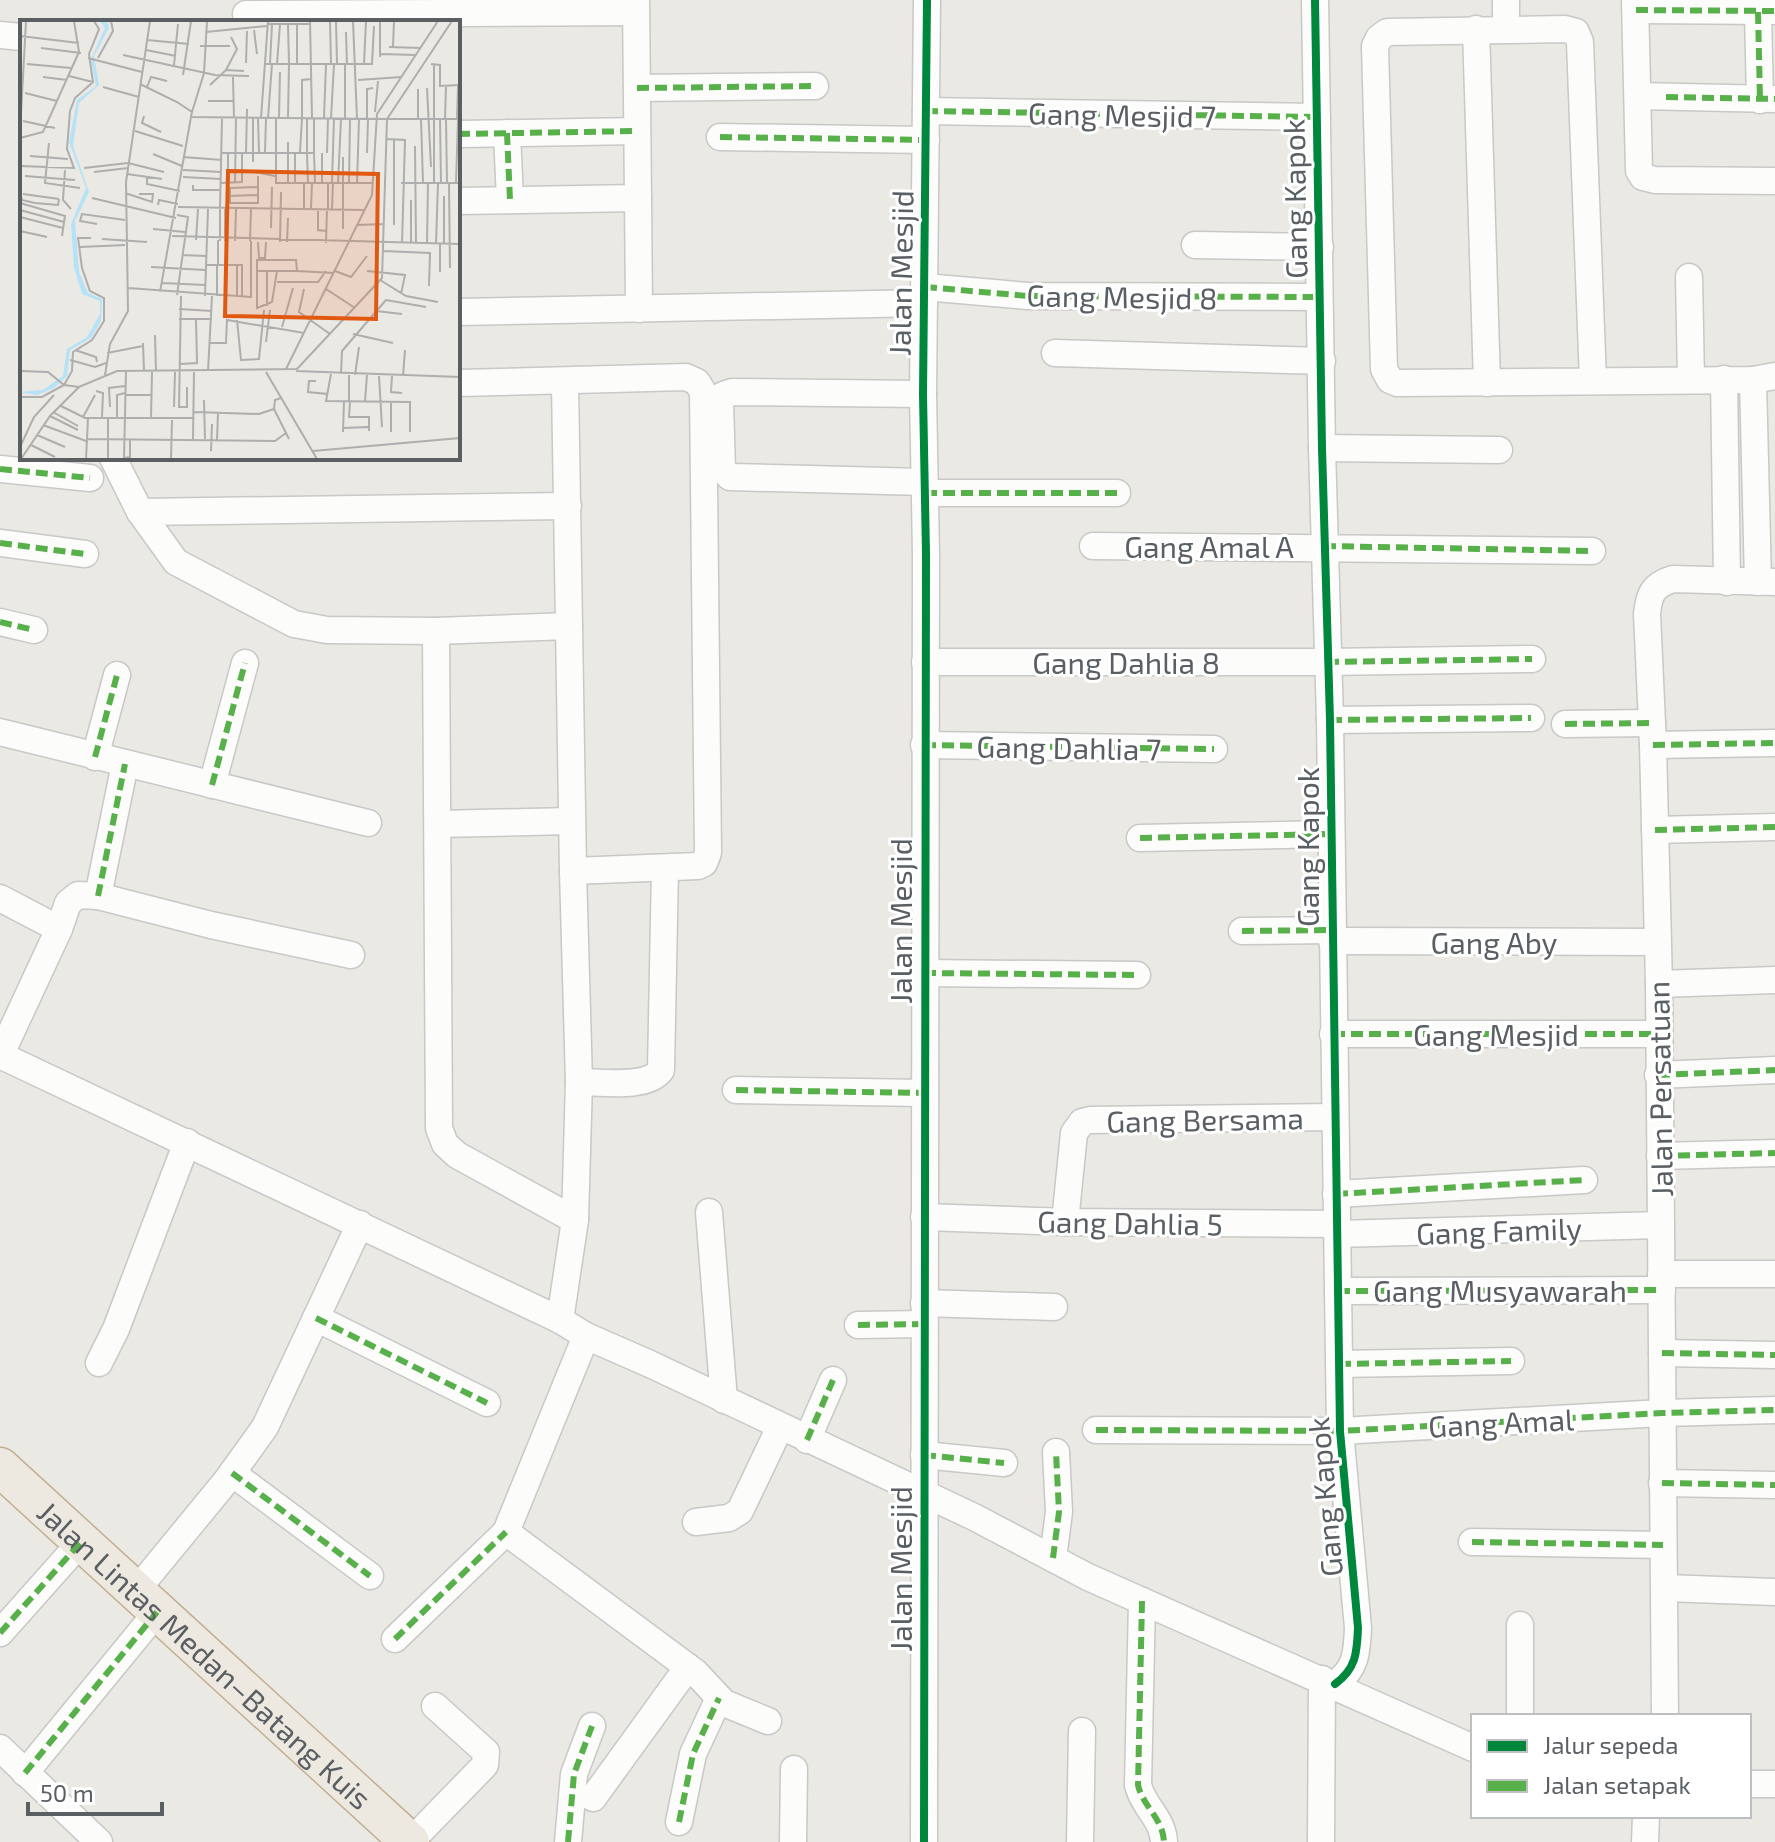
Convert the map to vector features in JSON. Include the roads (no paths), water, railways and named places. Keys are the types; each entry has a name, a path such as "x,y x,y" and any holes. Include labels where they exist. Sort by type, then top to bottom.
{"highway":[{"name":"Jalan Lintas Medan–Batang Kuis","path":"0,1467 397,1837"}],"street":[{"name":"Jalan Mesjid","path":"924,1842 923,394 927,0"},
{"name":"Gang Kapok","path":"1315,0 1330,720 1340,1431 1358,1628 1356,1660 1348,1674 1328,1682"},
{"path":"1638,96 1768,100 1766,11 1636,5 1638,166 1643,177 1655,180 1775,181"},
{"path":"247,12 636,6 639,309"},
{"path":"1476,29 1487,383"},
{"path":"1593,381 1580,42 1576,32 1565,29 1387,32 1375,46 1384,369 1390,380 1397,383 1487,383 1764,378 1755,478 1766,582"},
{"path":"0,35 20,37"},
{"path":"637,88 815,86"},
{"name":"Gang Mesjid 7","path":"926,111 1317,117"},
{"path":"460,134 637,131"},
{"path":"507,133 510,200"},
{"path":"720,137 926,140"},
{"path":"460,201 638,198"},
{"path":"1195,245 1320,247"},
{"path":"1689,277 1691,380"},
{"name":"Gang Mesjid 8","path":"460,312 639,309 925,295 1319,297"},
{"path":"1055,353 1322,361"},
{"path":"460,383 686,377 697,382 703,392 708,853 704,863 698,866 573,871"},
{"path":"1724,379 1727,582"},
{"path":"560,1320 575,1220 579,1082 571,821 565,382"},
{"path":"923,394 732,392 723,395 720,402 722,469 730,477 924,488 1117,493"},
{"path":"1322,448 1499,450"},
{"path":"114,460 140,512 176,562 294,624 327,630 436,631 569,626"},
{"path":"0,469 90,478"},
{"path":"1726,478 1755,478"},
{"path":"140,512 568,506"},
{"path":"0,543 85,554"},
{"name":"Gang Amal A","path":"1093,546 1592,551"},
{"name":"Jalan Persatuan","path":"1665,1714 1659,984 1647,614 1649,596 1658,583 1673,579 1766,582"},
{"path":"0,622 34,630"},
{"path":"436,631 441,1137 457,1155 575,1220"},
{"name":"Gang Dahlia 8","path":"925,662 1532,659"},
{"path":"212,785 245,663"},
{"path":"95,757 117,675"},
{"path":"1330,720 1531,718"},
{"path":"1565,724 1775,743"},
{"path":"0,732 368,823"},
{"name":"Gang Dahlia 7","path":"924,745 1214,749"},
{"path":"98,896 125,764"},
{"path":"438,824 571,821"},
{"path":"1655,830 1775,827"},
{"path":"1140,838 1330,834"},
{"path":"579,1082 642,1082 657,1076 661,1070 665,868"},
{"path":"351,955 211,925 98,896 78,895 68,903 59,929 0,1055 360,1224 560,1320 586,1336 1142,1601 1471,1747"},
{"path":"0,898 59,929"},
{"name":"Gang Aby","path":"1242,931 1332,936 1656,942"},
{"path":"924,973 1137,975"},
{"path":"1659,984 1775,980"},
{"name":"Gang Mesjid","path":"1333,1034 1658,1034"},
{"path":"1658,1075 1775,1070"},
{"path":"736,1090 924,1093"},
{"name":"Gang Bersama","path":"1065,1222 1074,1133 1082,1122 1335,1117"},
{"path":"99,1363 116,1329 187,1142"},
{"path":"1660,1156 1775,1153"},
{"path":"1336,1194 1584,1180"},
{"path":"709,1212 724,1400"},
{"name":"Gang Dahlia 5","path":"924,1217 1336,1229"},
{"path":"25,1773 265,1427 360,1224"},
{"name":"Gang Family","path":"1336,1229 1661,1225"},
{"name":"Gang Musyawarah","path":"1338,1291 1661,1282 1775,1274"},
{"path":"858,1325 924,1314 1054,1307"},
{"path":"316,1318 487,1403"},
{"path":"395,1639 506,1532 586,1336"},
{"path":"1662,1353 1775,1355"},
{"path":"1339,1364 1511,1361"},
{"path":"807,1440 833,1380"},
{"name":"Gang Amal","path":"1096,1430 1340,1431 1662,1413 1775,1410"},
{"path":"696,1522 729,1518 740,1511 780,1427"},
{"path":"1053,1558 1059,1512 1056,1452"},
{"path":"924,1455 1004,1463"},
{"path":"232,1473 370,1576"},
{"path":"1662,1483 1775,1485"},
{"path":"506,1532 688,1667 731,1707 768,1721"},
{"path":"0,1633 81,1542"},
{"path":"1472,1542 1663,1545"},
{"path":"1665,1588 1775,1592"},
{"path":"1142,1601 1138,1785 1140,1795 1158,1818 1164,1842"},
{"path":"1520,1625 1520,1714"},
{"path":"593,1798 688,1667"},
{"path":"1321,1842 1328,1682"},
{"path":"679,1822 693,1754 719,1698"},
{"path":"397,1837 485,1765 487,1759 486,1752 435,1706"},
{"path":"568,1842 574,1774 592,1726"},
{"path":"1080,1842 1082,1731"},
{"path":"0,1748 98,1842"},
{"path":"793,1842 794,1769"},
{"path":"1751,1784 1775,1784"},
{"path":"1645,1842 1646,1818"}]}
